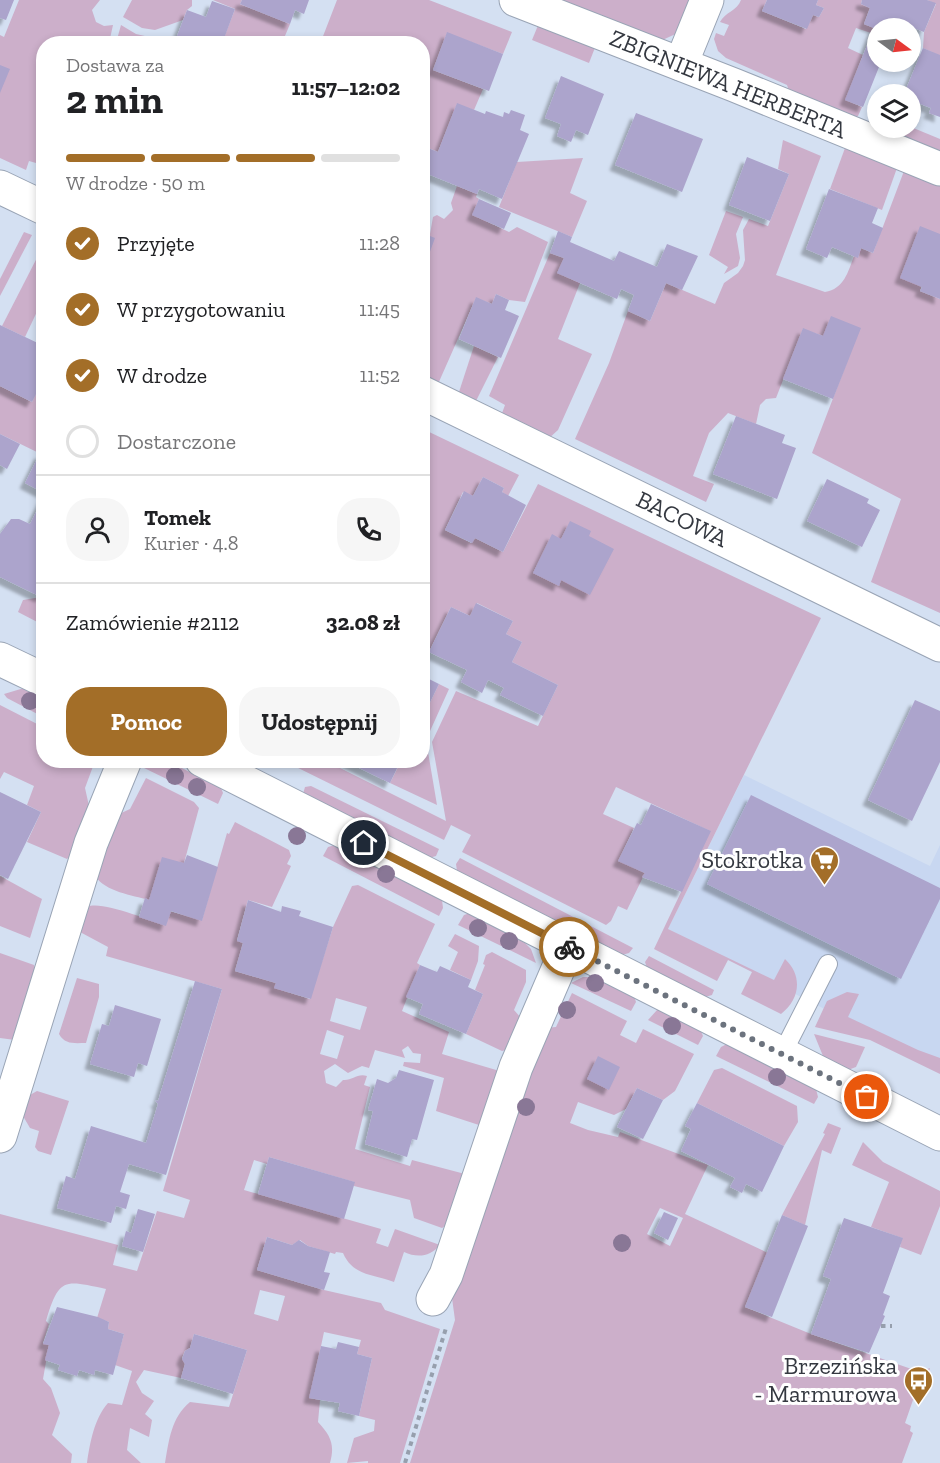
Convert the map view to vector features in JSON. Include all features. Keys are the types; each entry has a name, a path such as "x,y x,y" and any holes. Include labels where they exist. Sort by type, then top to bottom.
{"street":[{"name":"ZBIGNIEWA HERBERTA","path":"516,0 940,169"},
{"path":"681,64 707,0"},
{"path":"0,187 36,204"},
{"name":"BACOWA","path":"430,396 940,645"},
{"path":"0,658 36,677"},
{"path":"0,1136 91,843 122,768"},
{"path":"218,768 940,1134"},
{"path":"433,1299 446,1275 516,1067 568,946"}],"lane":[{"path":"782,1054 828,964"}],"path":[{"path":"405,1463 448,1323 433,1299"},
{"path":"881,1326 892,1326"}],"shaded area":[{"path":"19,0 100,0 92,10 96,22 104,26 113,25 111,36 36,36 36,163 29,161 26,170 0,158 0,35 4,37"},
{"path":"132,0 192,0 192,6 187,10 183,20 155,30 142,28 123,17"},
{"path":"213,0 242,0 240,4 290,24 285,36 225,36 235,9"},
{"path":"337,0 429,0 512,32 503,54 447,33 433,70 483,89 474,110 457,104 438,152 430,149 430,36 323,36"},
{"path":"562,0 695,0 680,32 658,42 563,4"},
{"path":"741,0 767,0 762,11 806,29 813,15 819,17 824,8 816,5 818,0 862,0 861,4 870,8 864,24 867,25 867,32 856,28 848,48 863,55 846,100 862,107 858,116 852,119 789,91 787,85 726,58 718,51 714,39 716,33 724,36 729,25 720,22 737,7"},
{"path":"927,0 940,0 940,56 923,48 924,32 936,4"},
{"path":"539,23 596,45 589,63 532,40"},
{"path":"121,25 136,34 145,36 118,36"},
{"path":"921,131 940,139 940,152 904,138 921,138"},
{"path":"783,140 821,156 776,275 825,292 841,284 854,256 858,257 861,248 873,253 904,171 940,180 940,234 920,291 940,299 940,613 871,582 901,499 812,453 847,362 823,336 803,329 776,398 766,399 760,405 756,424 728,413 709,433 693,476 714,484 706,502 575,439 609,363 628,311 650,321 666,283 715,304 724,283 738,273 743,266 745,260 743,230 749,219 768,226 789,174 778,169"},
{"path":"845,148 897,168 882,210 830,189"},
{"path":"583,158 570,193 587,201 572,237 499,207 517,162"},
{"path":"457,186 477,194 476,197 479,199 473,215 509,232 517,227 548,242 525,302 509,300 496,294 492,304 476,298 438,384 430,380 430,234 433,217 437,215 444,219 453,210 451,203"},
{"path":"726,211 743,217 736,234 740,258 738,266 724,274 728,267 709,255"},
{"path":"24,232 32,235 0,296 0,279"},
{"path":"550,253 564,258 558,273 580,283 558,339 592,354 558,430 547,440 501,416 505,405 489,396"},
{"path":"36,260 36,314 25,337 2,326"},
{"path":"474,346 498,357 475,403 458,395"},
{"path":"0,386 32,402 36,394 36,452 0,434"},
{"path":"430,432 519,475 508,496 502,492 504,488 483,477 473,496 463,492 445,530 471,543 475,538 503,552 538,484 821,618 668,929 774,980 785,959 795,973 797,987 792,1001 781,1014 741,994 752,972 728,960 717,981 654,949 710,831 616,787 603,814 634,828 619,860 645,873 627,910 618,906 611,921 606,925 462,852 471,835 451,825 444,840 298,768 340,768 446,821 432,742 456,691 538,726 558,685 512,662 522,642 506,634 513,621 477,603 470,616 451,607 430,650"},
{"path":"36,598 36,621 18,612 23,600"},
{"path":"439,684 449,689 430,731 430,703"},
{"path":"24,688 36,694 36,713 7,698 4,694"},
{"path":"0,705 36,723 36,768 92,768 85,788 89,806 71,855 67,859 27,842 41,812 27,805 34,786 4,772 0,779"},
{"path":"430,764 437,805 390,783 398,768 430,768"},
{"path":"144,768 182,768 221,788 223,793 218,804"},
{"path":"744,775 930,866 940,845 940,1068 668,929"},
{"path":"146,778 194,802 199,808 184,863 149,900 112,889 95,876 117,815 130,809"},
{"path":"311,786 439,849 436,856 429,858 303,794 305,787"},
{"path":"235,822 289,850 291,856 287,864 291,866 272,907 248,900 237,940 243,943 235,971 276,983 275,988 310,999 333,927 352,886 358,885 435,924 417,963 420,965 402,1011 449,1032 442,1054 503,1072 482,1126 436,1111 444,1078 403,1066 404,1062 420,1063 421,1054 413,1053 408,1046 402,1050 405,1058 375,1050 369,1068 362,1066 348,1073 335,1064 324,1071 326,1083 336,1087 343,1080 367,1076 364,1085 370,1087 355,1149 410,1166 412,1160 465,1174 449,1223 442,1228 414,1218 410,1200 354,1186 354,1182 269,1157 267,1164 254,1160 244,1190 381,1229 376,1243 388,1247 395,1229 440,1245 432,1252 423,1255 404,1252 394,1282 358,1270 347,1261 343,1253 336,1252 335,1254 308,1246 300,1240 292,1245 267,1237 257,1270 324,1290 381,1303 385,1310 440,1329 400,1463 368,1463 368,1461 347,1463 354,1438 374,1431 375,1420 359,1416 372,1358 357,1354 361,1340 324,1332 310,1398 320,1400 318,1422 331,1441 330,1463 165,1463 175,1422 190,1402 229,1407 247,1350 194,1334 190,1348 185,1351 182,1358 185,1364 181,1378 144,1370 136,1382 142,1393 154,1401 145,1414 152,1420 149,1437 130,1428 127,1450 141,1463 87,1463 91,1439 99,1416 108,1403 122,1405 132,1371 115,1365 124,1334 108,1329 109,1322 97,1318 106,1289 72,1284 65,1285 55,1296 46,1321 49,1324 43,1343 49,1345 43,1379 51,1388 60,1413 52,1435 72,1454 71,1463 0,1463 0,1214 118,1245 113,1265 137,1271 157,1211 184,1218 190,1200 163,1191 222,989 106,956 108,947 80,932 87,907 113,908 166,925 169,911 202,920 227,833 229,834","holes":["336,998 367,1007 360,1030 330,1021","327,1030 344,1036 337,1059 320,1054","260,1290 285,1296 278,1321 254,1314"]},
{"path":"335,845 442,900 443,908 439,916 323,856 328,847"},
{"path":"460,858 633,948 629,953 622,955 457,871 456,864"},
{"path":"0,876 42,899 30,938 0,926"},
{"path":"470,913 525,943 531,949 536,963 458,925 464,915"},
{"path":"455,934 479,946 478,961 471,980 450,970 458,952 448,946"},
{"path":"492,952 526,970 526,982 514,1010 521,1018 506,1050 502,1051 466,1034 483,994 475,990 485,965 483,964 486,955"},
{"path":"0,953 34,965 36,972 15,1040 0,1038"},
{"path":"649,956 714,990 712,995 705,997 647,968 645,962"},
{"path":"583,977 596,977 634,996 636,1002 631,1011 571,983"},
{"path":"77,978 99,984 99,997 86,1043 67,1042 59,1034"},
{"path":"847,992 859,994 848,1017 940,1058 940,1074 870,1040 815,1027 827,1001"},
{"path":"572,993 627,1021 620,1035 636,1043 643,1029 694,1054 675,1091 663,1100 637,1088 626,1109 614,1115 578,1102 570,1123 618,1137 620,1132 708,1165 685,1214 768,1253 745,1307 811,1334 920,1372 930,1368 920,1402 913,1400 905,1423 911,1426 910,1431 913,1433 902,1463 410,1463 455,1320 452,1298 545,1028 556,1027","holes":["660,1208 683,1218 670,1246 647,1234"]},
{"path":"658,1009 700,1029 703,1036 698,1045 648,1020"},
{"path":"814,1034 865,1047 856,1067 848,1070 823,1056"},
{"path":"727,1044 816,1089 818,1097 814,1104 716,1056 721,1047"},
{"path":"722,1068 797,1106 798,1122 784,1146 697,1103 714,1070"},
{"path":"37,1091 69,1101 51,1155 38,1151 35,1147 39,1131 30,1128 23,1116 30,1095"},
{"path":"828,1123 841,1128 831,1154 822,1150 805,1225 782,1215 825,1134 823,1133"},
{"path":"863,1142 883,1162 940,1191 940,1206 921,1255 900,1247 902,1238 871,1227 889,1182 852,1165"}],"building":[{"path":"0,0 14,0 6,20 0,18"},
{"path":"242,0 309,0 304,14 295,10 290,24 240,4"},
{"path":"767,0 818,0 816,5 824,8 819,17 813,15 807,29 762,11"},
{"path":"862,0 927,0 936,3 924,32 921,31 921,18 867,18 867,25 864,24 870,8 861,4"},
{"path":"212,1 235,9 225,36 177,36 187,10 206,17"},
{"path":"447,32 503,54 489,91 433,70"},
{"path":"867,45 867,72 877,72 872,84 867,84 867,97 863,107 845,100"},
{"path":"923,48 940,55 940,117 929,113 931,108 921,104 921,84 908,84 913,72 921,72"},
{"path":"0,65 10,69 0,93"},
{"path":"561,76 604,94 588,135 576,130 571,142 557,136 561,124 545,118"},
{"path":"457,103 485,114 486,111 503,117 504,112 509,114 511,110 525,115 520,130 529,134 502,199 479,189 477,194 430,175 430,149 438,152"},
{"path":"636,113 703,139 682,192 615,165"},
{"path":"747,157 789,174 770,221 729,205"},
{"path":"829,189 878,208 872,223 883,228 873,253 861,248 858,258 832,247 827,258 806,249"},
{"path":"479,199 511,213 504,229 472,215"},
{"path":"920,226 940,234 940,299 920,291 922,287 900,278"},
{"path":"558,231 572,237 570,242 614,261 619,251 657,267 667,244 698,256 682,290 666,283 650,321 628,311 634,295 621,289 617,299 557,273 564,258 550,253"},
{"path":"430,236 435,238 430,252"},
{"path":"496,294 509,300 505,310 519,316 501,358 459,339 476,297 492,304"},
{"path":"831,316 861,328 833,399 783,379 803,328 823,336"},
{"path":"0,325 36,342 36,394 32,402 0,386"},
{"path":"736,416 785,435 782,443 796,448 777,499 713,474"},
{"path":"0,434 20,444 7,469 0,465"},
{"path":"36,461 36,489 25,483"},
{"path":"483,477 504,488 502,492 526,505 503,552 475,538 472,543 445,530 464,491 473,496"},
{"path":"827,479 869,499 867,503 880,510 862,547 807,521"},
{"path":"36,512 36,595 0,577 0,534 11,519 19,519 30,524"},
{"path":"570,521 591,531 589,536 614,549 590,595 561,580 559,586 533,573 552,534 561,539"},
{"path":"476,603 513,621 506,634 522,642 512,662 558,685 543,716 500,695 504,688 488,680 482,693 461,682 467,670 430,652 451,607 470,616"},
{"path":"430,680 439,684 430,703"},
{"path":"915,700 940,711 940,762 912,821 868,800"},
{"path":"359,768 397,768 390,783"},
{"path":"0,792 41,812 8,879 0,875"},
{"name":"Stokrotka","path":"751,795 940,888 940,899 901,979 707,884"},
{"path":"651,804 711,831 682,892 642,877 645,873 618,861 637,823 641,825"},
{"path":"187,855 218,867 202,921 171,911 166,926 139,917 145,898 149,900 162,857 184,863"},
{"path":"248,900 281,912 282,906 301,911 299,916 333,927 311,999 274,988 276,983 235,971 243,943 237,941"},
{"path":"420,965 437,972 440,966 471,980 468,987 483,994 466,1034 419,1014 423,1004 406,997"},
{"path":"195,981 222,989 166,1175 129,1164 120,1192 130,1195 126,1209 116,1206 111,1223 57,1208 66,1176 75,1179 91,1126 146,1143 158,1104 155,1100 158,1101"},
{"path":"115,1005 161,1019 147,1066 138,1063 134,1077 90,1064 102,1024 109,1026"},
{"path":"598,1056 620,1067 609,1090 587,1079"},
{"path":"399,1070 434,1080 417,1140 412,1139 407,1157 365,1144 373,1111 368,1110 377,1079 388,1083 396,1078"},
{"path":"637,1088 663,1100 643,1139 617,1127"},
{"path":"697,1103 784,1146 762,1192 746,1184 742,1193 730,1187 735,1178 681,1151 691,1129 685,1126"},
{"path":"269,1157 355,1182 344,1219 258,1194"},
{"path":"138,1209 155,1214 143,1252 122,1246 126,1231 131,1233"},
{"path":"664,1212 678,1218 668,1240 654,1233"},
{"path":"782,1215 808,1226 772,1317 745,1307"},
{"path":"844,1218 903,1238 883,1293 890,1296 883,1315 885,1316 869,1353 811,1334 831,1279 823,1276"},
{"path":"267,1237 292,1245 299,1240 308,1246 330,1252 324,1272 330,1273 324,1290 257,1270"},
{"path":"57,1307 98,1317 109,1322 108,1329 124,1334 113,1375 95,1370 94,1375 79,1370 77,1376 58,1370 60,1365 45,1360 49,1345 43,1344"},
{"path":"194,1334 247,1350 233,1394 181,1378 185,1364 182,1359 185,1351 190,1348"},
{"path":"338,1342 359,1347 357,1354 372,1358 359,1416 338,1411 340,1403 309,1398 321,1346 336,1349"}],"way so far":[{"path":"569,947 867,1097"}],"place":[{"name":"Stokrotka","path":"824,886"},
{"name":"Brzezińska - Marmurowa","path":"918,1406"}],"route":[{"path":"364,843 569,947"}]}
